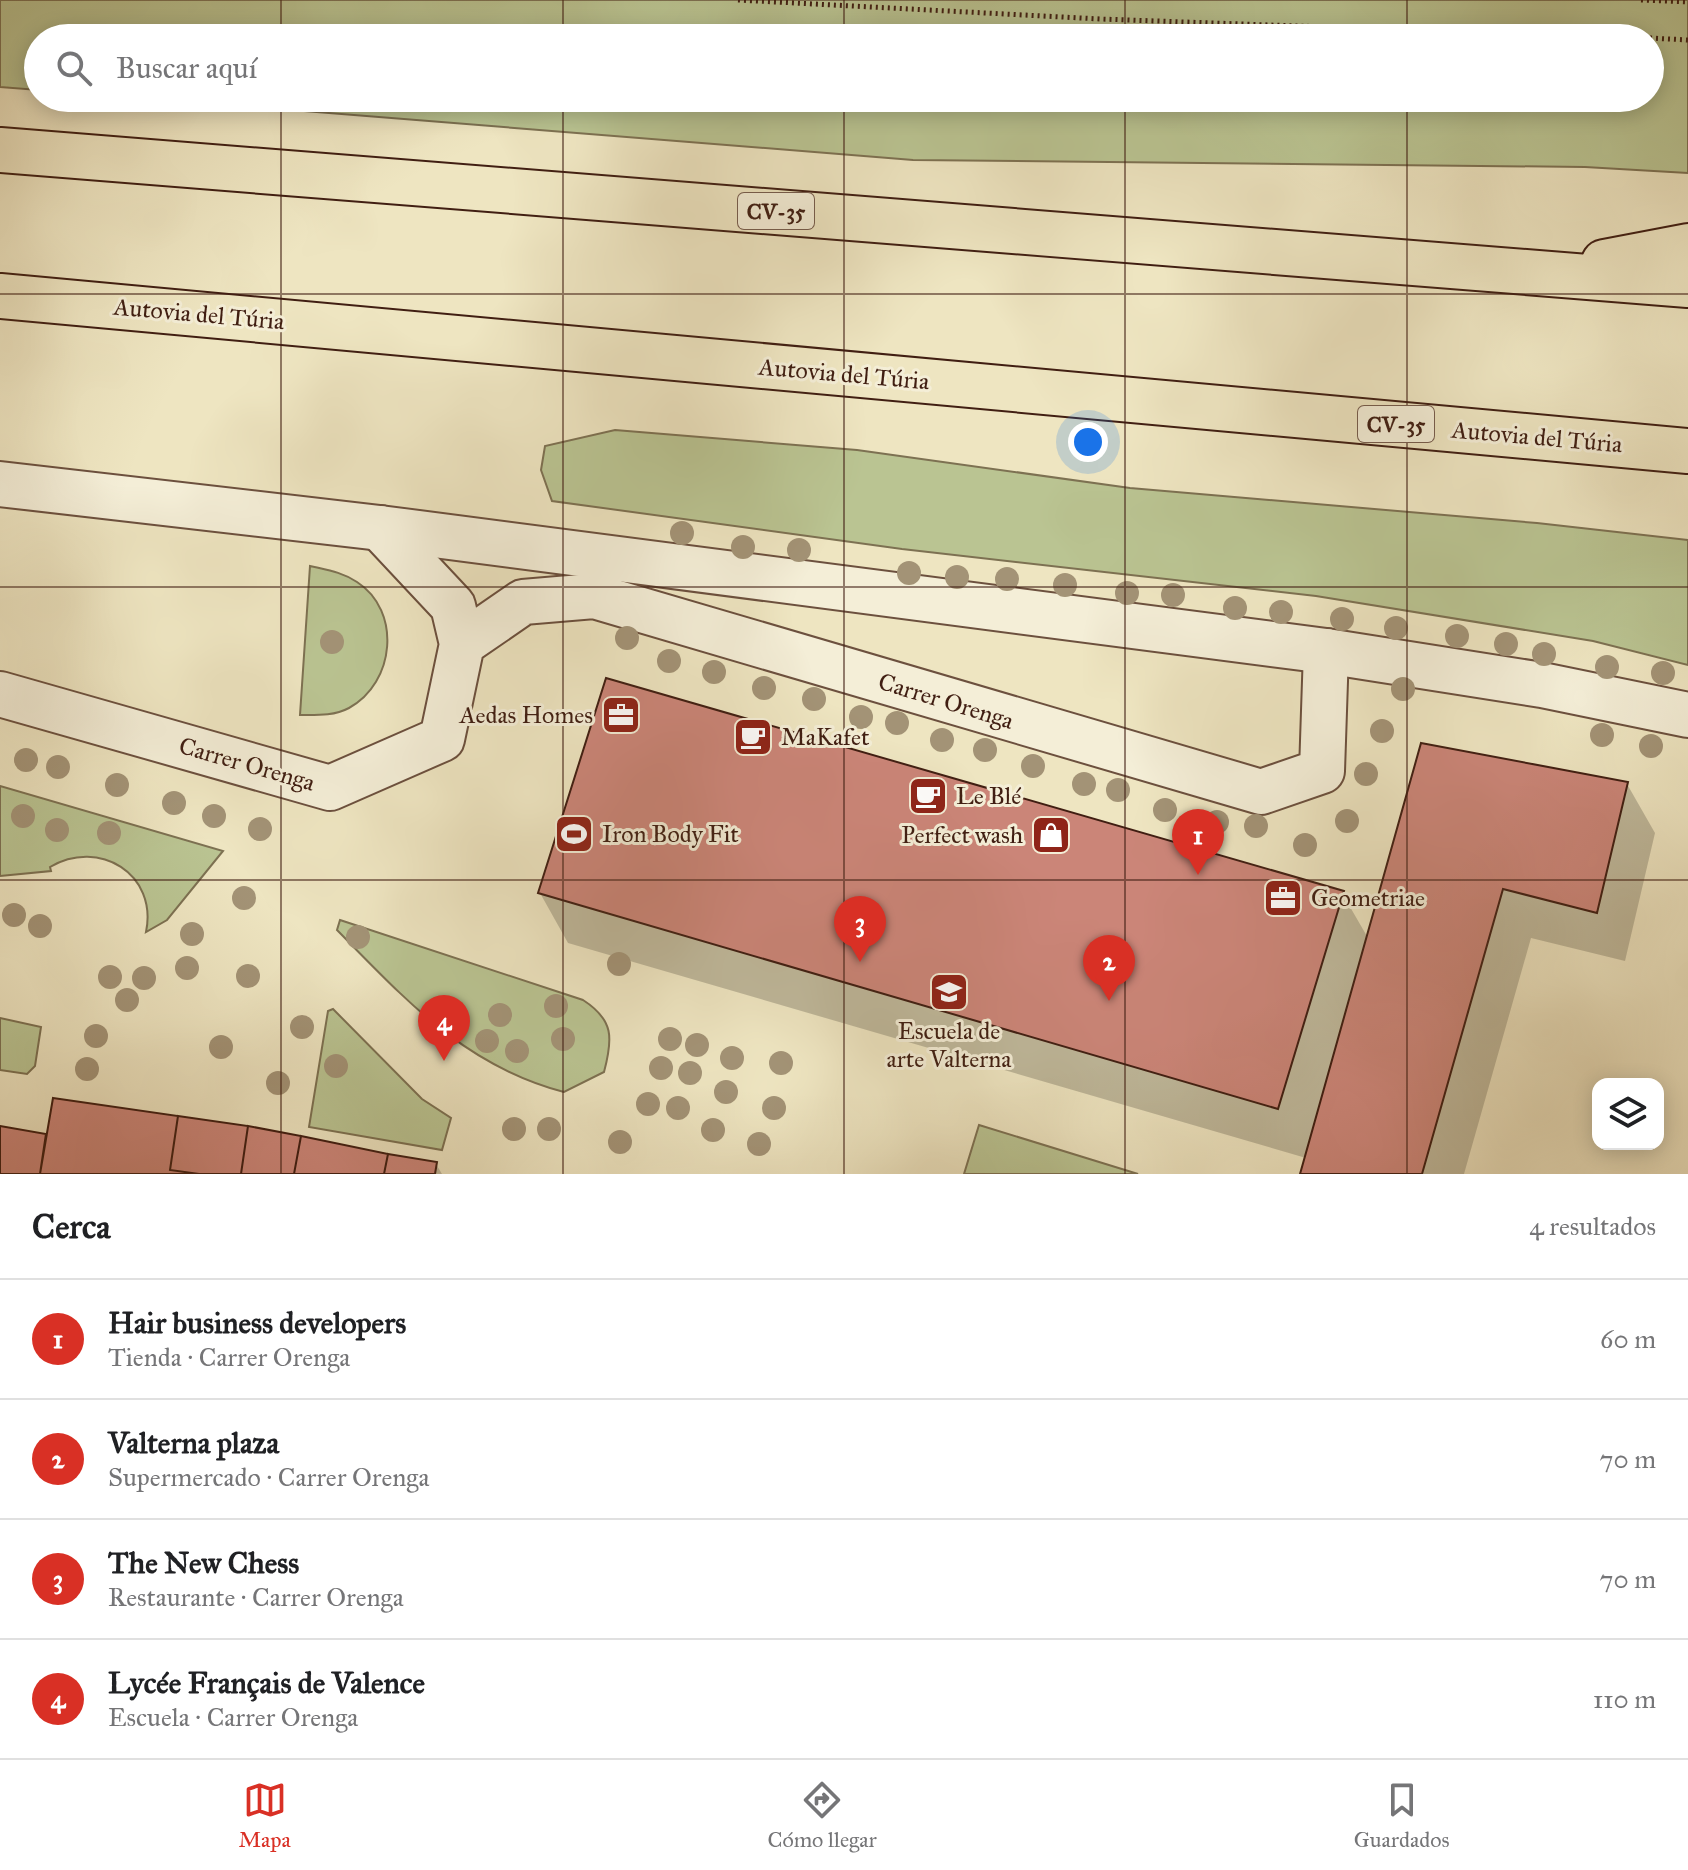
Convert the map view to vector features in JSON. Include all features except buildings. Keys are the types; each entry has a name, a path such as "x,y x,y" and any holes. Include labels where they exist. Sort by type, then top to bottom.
{"highway":[{"name":"CV-35","path":"0,150 1688,285"},
{"path":"1551,273 1688,246"},
{"name":"Autovia del Túria","path":"0,296 1688,451"}],"street":[{"path":"0,484 380,528 1326,651 1542,685 1688,715"},
{"name":"Carrer Orenga","path":"0,694 330,788 442,739 462,644 453,606 380,528"},
{"name":"Carrer Orenga","path":"462,644 523,602 594,596 1261,792 1322,771 1326,651"}],"path":[{"path":"738,0 1241,24"},
{"path":"1641,0 1688,2"},
{"path":"1664,39 1688,40"}],"green space":[{"path":"0,0 1688,0 1688,173 1585,167 913,160 316,112 1664,112 1664,24 24,24 24,89 0,87"},
{"path":"615,430 857,450 1130,488 1537,523 1688,540 1688,665 1593,641 1316,596 902,549 552,501 541,470 545,446"},
{"path":"310,566 346,576 371,595 381,610 387,646 384,665 364,697 337,712 300,715"},
{"path":"0,786 223,851 167,920 146,932 147,911 143,893 134,878 121,867 105,860 87,857 69,859 50,867 51,871 0,876"},
{"path":"340,920 583,1000 606,1023 609,1049 604,1072 564,1092 497,1066 467,1048 413,1006 337,930"},
{"path":"333,1009 422,1099 451,1118 442,1150 309,1127 328,1011"},
{"path":"0,1018 41,1027 35,1066 27,1074 0,1070"},
{"path":"979,1125 1138,1174 964,1174"}],"place":[{"name":"Aedas Homes","path":"621,715"},
{"name":"MaKafet","path":"753,737"},
{"name":"Le Blé","path":"928,796"},
{"name":"Iron Body Fit","path":"574,834"},
{"name":"Perfect wash","path":"1051,835"},
{"name":"Hair business developers","path":"1198,875"},
{"name":"Geometriae","path":"1283,898"},
{"name":"The New Chess","path":"860,962"},
{"name":"Escuela de arte Valterna","path":"949,992"},
{"name":"Valterna plaza","path":"1109,1001"},
{"name":"Lycée Français de Valence","path":"444,1061"}]}
